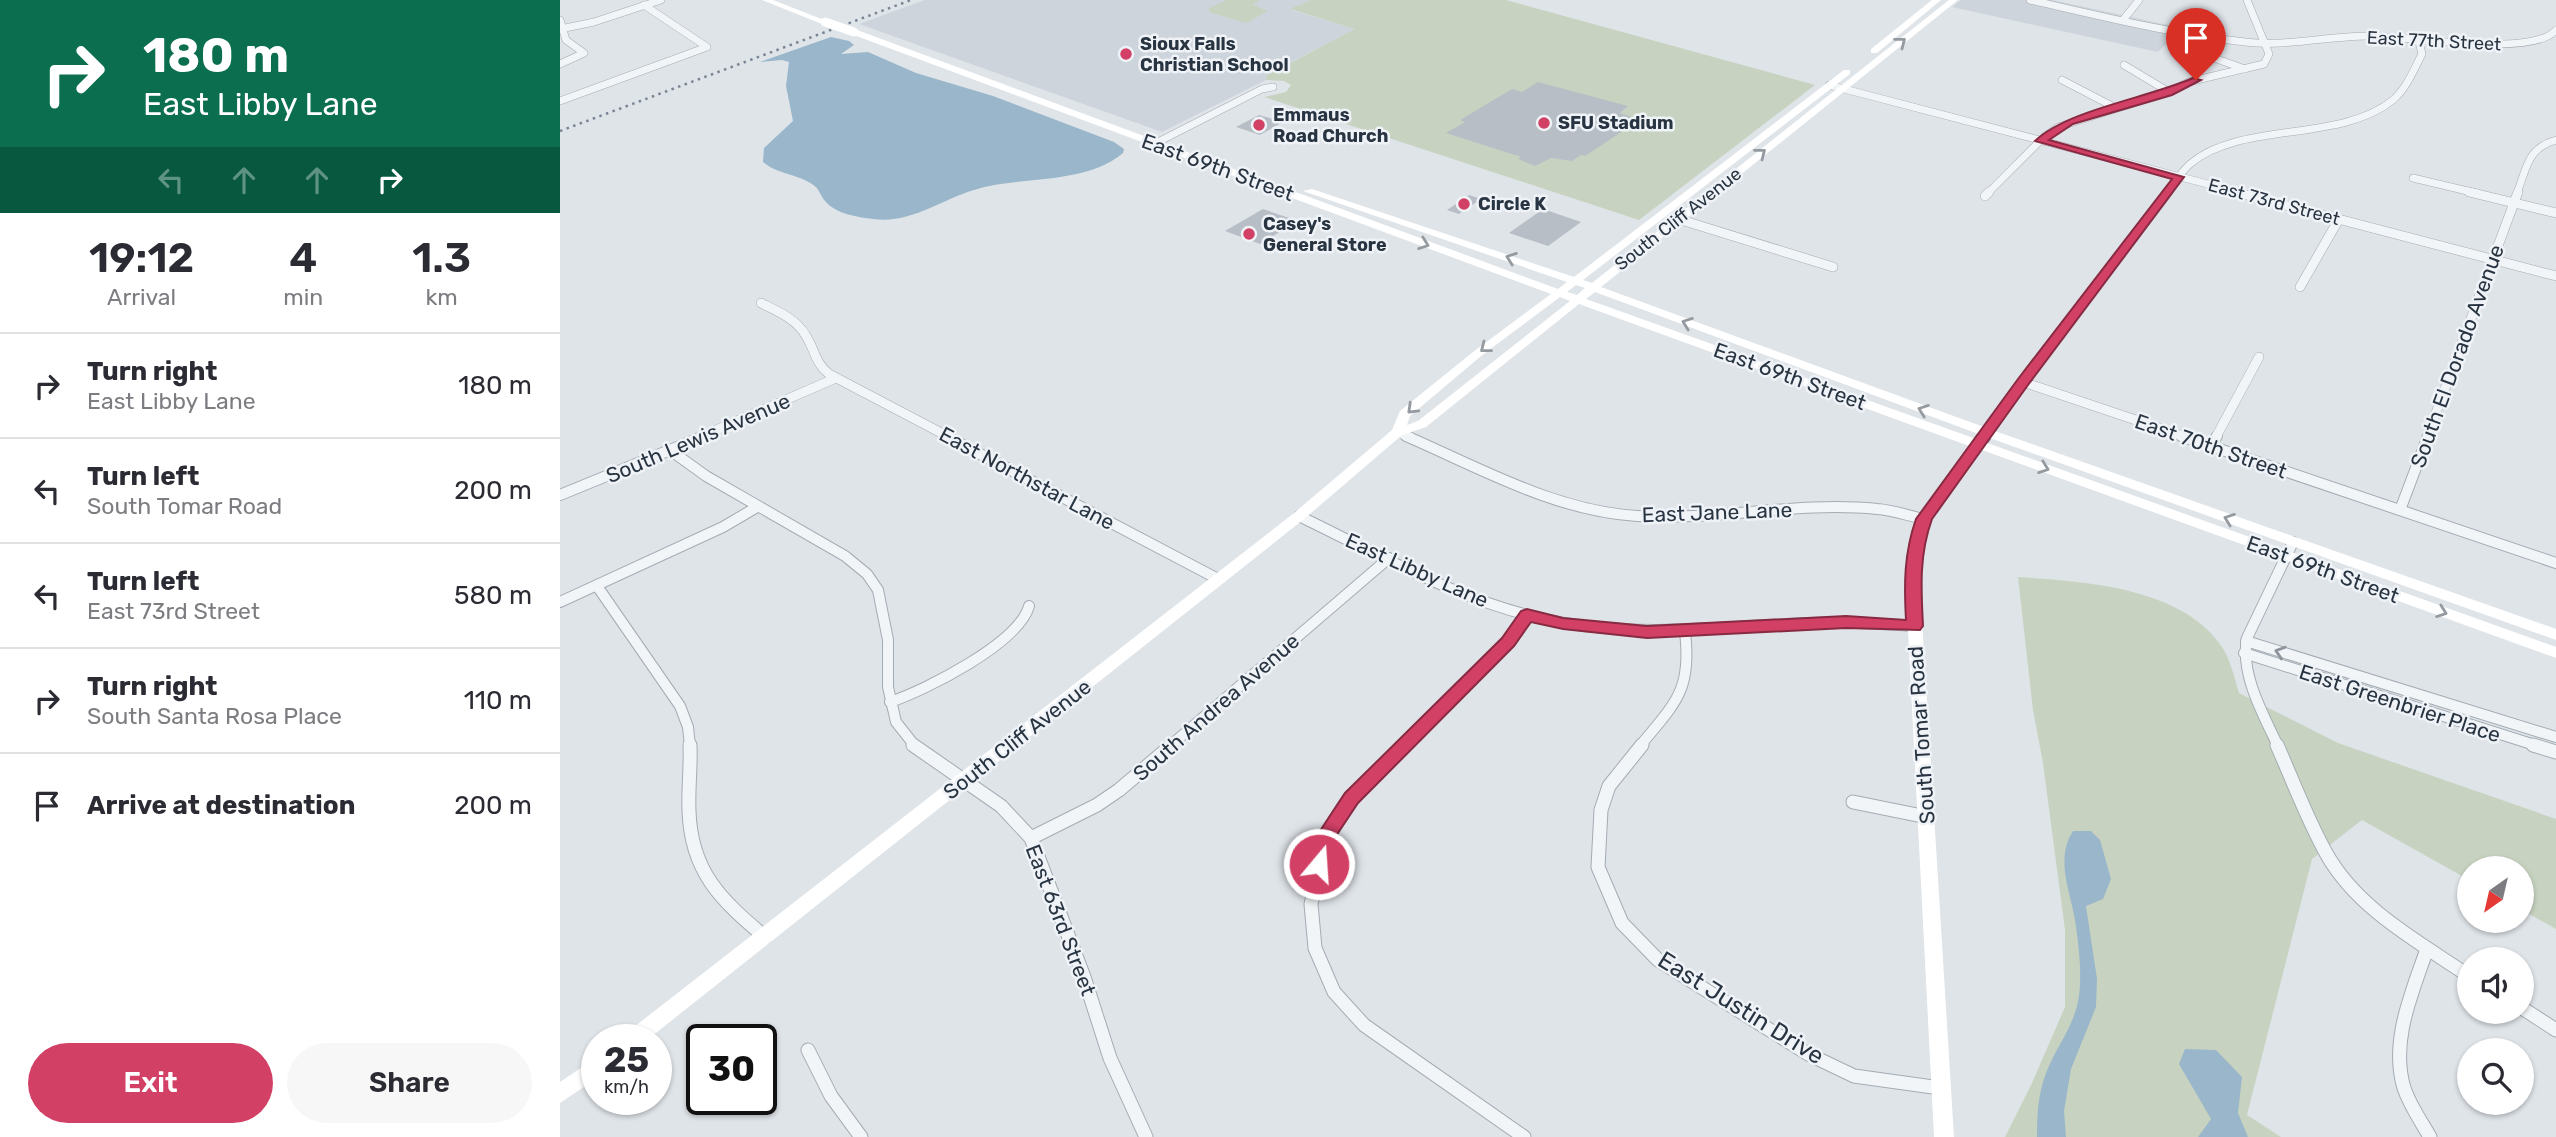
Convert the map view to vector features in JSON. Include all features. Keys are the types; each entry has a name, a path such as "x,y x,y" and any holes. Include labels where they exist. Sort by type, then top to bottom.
{"main road":[{"name":"East 69th Street","path":"766,0 1026,94 1067,105 1577,299 1984,439 2293,541 2556,635"},
{"name":"South Cliff Avenue","path":"1398,432 1404,414 1477,354 1937,0"},
{"name":"South Cliff Avenue","path":"653,1024 1299,516 1398,432 1422,424 1954,0"},
{"name":"East 69th Street","path":"1158,141 1293,187 1418,225 1575,281 2286,556 2556,653"},
{"name":"South Tomar Road","path":"1944,1137 1912,572 1916,542 1924,519 1984,439"},
{"path":"560,1094 581,1078"}],"street":[{"path":"562,28 594,22 661,0"},
{"name":"East 77th Street","path":"2030,0 2125,18"},
{"name":"East 77th Street","path":"2054,0 2214,39 2267,42 2368,36 2500,46 2553,38 2556,30"},
{"path":"2125,18 2139,0"},
{"path":"1985,196 2040,141 2069,122 2169,92 2188,82 2264,64 2268,59 2267,42 2246,0"},
{"path":"560,101 707,47 644,5"},
{"path":"560,20 566,40 584,53 560,64"},
{"name":"South Tomar Road","path":"1984,439 2023,382 2188,165 2221,146 2351,119 2384,107 2399,93 2422,54 2418,38"},
{"path":"2197,52 2245,69"},
{"path":"2124,65 2169,92"},
{"path":"2062,80 2116,108"},
{"name":"East 73rd Street","path":"1829,85 2556,276"},
{"path":"1158,141 1262,89 1273,88"},
{"name":"South El Dorado Avenue","path":"2400,510 2533,151 2542,144 2556,140"},
{"path":"2413,178 2556,213"},
{"path":"1678,219 1833,267"},
{"path":"2301,287 2339,219"},
{"name":"East Northstar Lane","path":"761,303 778,311 802,331 816,362 836,378 1218,579"},
{"path":"2211,446 2259,358"},
{"name":"South Lewis Avenue","path":"560,495 836,378"},
{"name":"East 70th Street","path":"2023,382 2556,563"},
{"name":"East Jane Lane","path":"1398,432 1550,498 1604,512 1658,516 1849,507 1880,509 1924,519"},
{"name":"East 63rd Street","path":"670,450 757,507 845,556 867,574 878,590 888,640 890,702 896,722 913,745 1001,806 1031,838 1084,977 1110,1058 1146,1137"},
{"path":"560,602 723,527 757,507"},
{"name":"East Libby Lane","path":"1299,516 1462,593 1527,615 1601,628 1685,632 1846,622 1914,626"},
{"path":"2293,541 2245,647 2258,703 2327,855 2351,887 2385,918 2457,968"},
{"name":"South Andrea Avenue","path":"1031,838 1097,805 1119,790 1389,558"},
{"path":"597,586 677,700 688,723 688,815 690,839 699,867 729,908 765,937"},
{"path":"890,702 920,692 956,671 1016,628 1026,617 1029,607"},
{"path":"1524,1137 1363,1025 1334,992 1315,948 1311,904 1329,831 1352,798 1480,672 1508,642 1527,615"},
{"name":"East Justin Drive","path":"1685,632 1688,657 1686,678 1678,699 1609,786 1601,810 1598,867 1622,923 1658,960 1808,1054 1854,1076 1940,1088"},
{"name":"East Greenbrier Place","path":"2245,647 2556,737"},
{"name":"East Greenbrier Place","path":"2245,647 2556,752"},
{"path":"1853,802 1927,817"},
{"path":"2427,949 2406,1007 2400,1046 2402,1083 2430,1137"},
{"path":"2534,1016 2556,1030"},
{"path":"808,1050 821,1082 840,1112 862,1137"}],"shaded area":[{"name":"Sioux Falls Christian School","path":"925,0 1311,0 1291,10 1356,29 1273,71 1267,75 1266,80 1162,132 859,24"},
{"path":"1961,0 2052,0 2182,28 2158,52 1952,7"}],"green space":[{"path":"1227,0 1260,0 1252,5 1268,11 1246,23 1209,12 1209,8"},
{"path":"1311,0 1506,0 1815,85 1639,220 1264,97 1286,92 1291,85 1284,81 1266,80 1267,75 1355,29 1290,9"},
{"path":"2018,577 2100,585 2157,600 2183,611 2205,627 2225,652 2239,693 2338,743 2556,819 2556,929 2534,917 2534,856 2457,856 2457,873 2362,820 2312,859 2247,1115 2281,1137 2005,1137 2065,1007 2065,930 2043,763 2033,710"}],"water":[{"path":"831,37 849,41 854,45 841,54 868,52 916,73 993,96 1114,142 1124,149 1123,153 1089,171 992,185 900,218 873,219 841,212 823,199 812,184 763,162 764,148 793,121 786,86 789,62 760,62"},
{"path":"2073,831 2091,831 2100,840 2111,879 2103,899 2086,906 2097,979 2096,1007 2071,1069 2064,1111 2066,1137 2037,1137 2038,1105 2043,1081 2072,1020 2079,997 2078,944 2064,864 2065,852"},
{"path":"2185,1049 2216,1050 2242,1077 2238,1113 2248,1137 2198,1137 2211,1119 2179,1064"}],"building":[{"name":"SFU Stadium","path":"1538,82 1628,106 1620,113 1635,118 1624,125 1629,127 1585,156 1581,155 1572,161 1551,158 1535,166 1518,159 1521,157 1446,133 1465,122 1460,120 1512,89 1522,92"},
{"name":"Emmaus Road Church","path":"1259,115 1283,122 1260,135 1236,127"},
{"name":"Circle K","path":"1469,195 1481,199 1459,214 1447,210"},
{"path":"1263,209 1298,221 1260,244 1225,231"},
{"path":"1543,209 1581,222 1548,246 1509,233"}],"railway":[{"path":"560,131 911,0"}],"place":[{"name":"Sioux Falls Christian School","path":"1126,54"},
{"name":"SFU Stadium","path":"1544,123"},
{"name":"Emmaus Road Church","path":"1259,125"},
{"name":"Circle K","path":"1464,204"},
{"name":"Casey's General Store","path":"1249,234"}],"route":[{"path":"1319,864 1329,831 1352,798 1470,682 1508,642 1527,615 1563,623 1647,632 1846,622 1914,626 1912,572 1916,542 1924,519 2023,382 2179,177 2040,141 2048,133 2069,122 2169,92 2196,80"}]}
